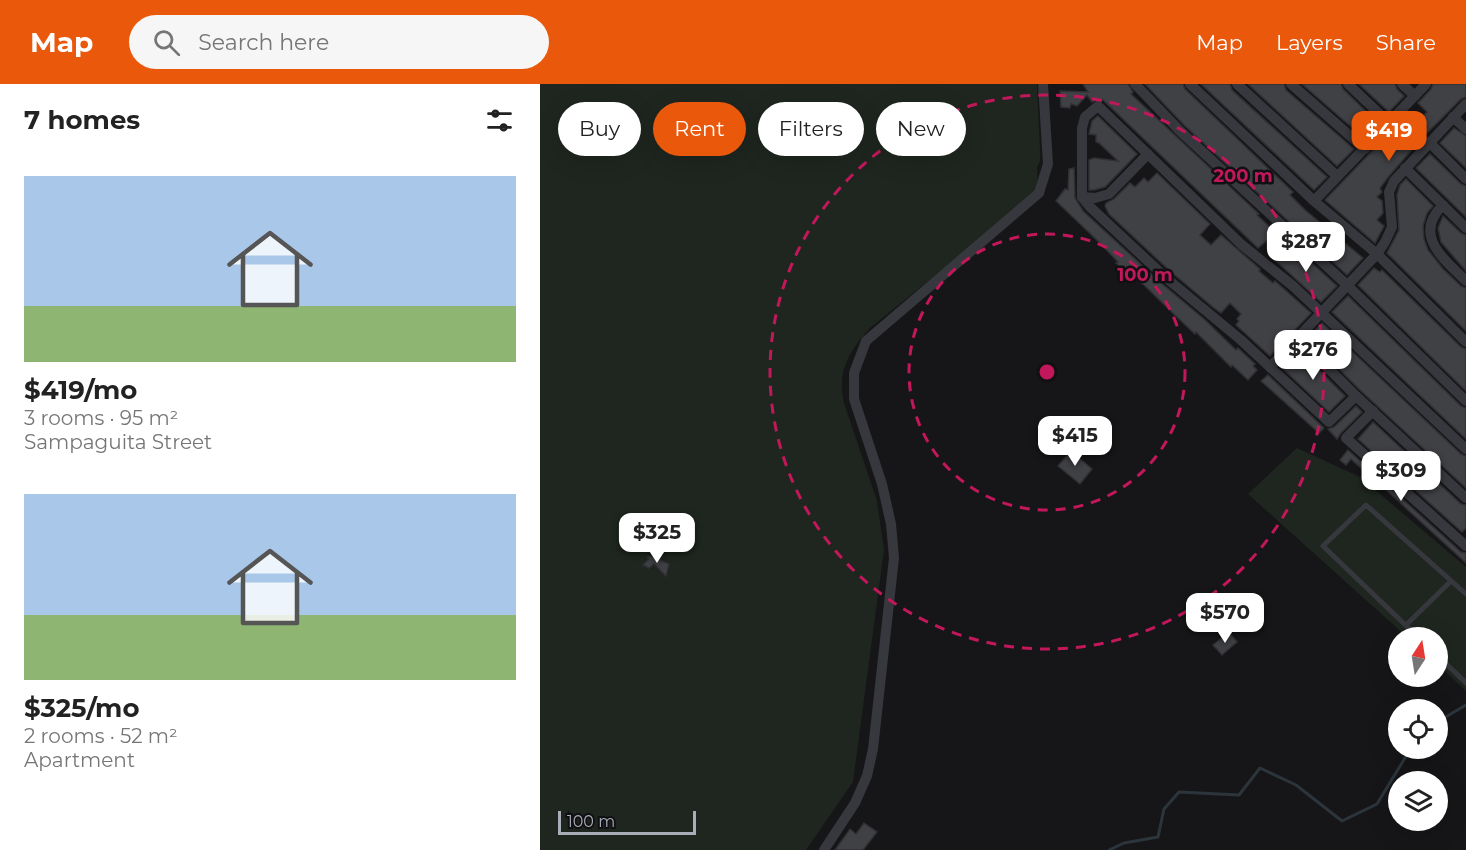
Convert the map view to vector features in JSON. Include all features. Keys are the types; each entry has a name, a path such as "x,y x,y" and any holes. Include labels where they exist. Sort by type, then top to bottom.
{"street":[{"path":"824,850 855,803 867,776 873,749 894,558 891,524 882,484 854,399 854,373 866,341 1039,193 1048,164 1043,84"},
{"path":"1135,84 1180,131 1346,284 1466,401"},
{"path":"1190,84 1314,201 1377,254 1466,342"},
{"path":"1237,84 1337,176"},
{"path":"1291,84 1365,149"},
{"path":"1348,84 1389,123"},
{"path":"1402,84 1415,96"},
{"path":"1314,201 1426,84"},
{"path":"1270,367 1346,284 1377,254 1392,226 1389,192 1394,181 1466,104"},
{"path":"1356,396 1329,422 1240,340 1165,277 1089,206 1082,196 1082,128 1085,117 1098,106 1242,245 1321,311 1466,449"},
{"path":"1453,117 1466,129"},
{"path":"1429,142 1466,180"},
{"path":"1082,196 1095,198 1109,194 1148,154"},
{"path":"1405,168 1466,228"},
{"path":"1443,205 1432,219 1430,238 1439,255 1466,281"},
{"path":"1298,337 1356,396 1466,498"},
{"path":"1372,411 1346,438 1465,543"}],"lane":[{"path":"1451,581 1406,625 1323,546 1366,505 1466,594"},
{"path":"1448,666 1466,683"}],"shaded area":[{"path":"540,84 1037,84 1040,150 1040,161 1037,167 1038,192 870,328 846,362 842,381 844,403 877,501 884,550 853,782 806,850 540,850"},
{"path":"1297,448 1360,477 1466,567 1466,691 1448,674 1448,627 1396,627 1248,494"}],"building":[{"path":"1083,84 1128,84 1133,92 1131,94 1259,214 1257,215 1276,233 1258,248 1103,100 1097,99 1092,102 1087,95 1077,106 1071,104 1070,108 1061,107 1060,91 1088,92"},
{"path":"1145,84 1183,84 1185,89 1293,192 1290,195 1305,210 1363,258 1347,275 1185,126"},
{"path":"1201,84 1230,84 1232,90 1327,177 1314,190"},
{"path":"1248,84 1284,84 1286,90 1354,149 1337,166"},
{"path":"1302,84 1341,84 1343,89 1378,123 1364,138"},
{"path":"1359,84 1395,84 1404,96 1389,112"},
{"path":"1433,84 1466,84 1466,97 1461,99 1423,137 1380,188 1382,192 1377,197 1382,201 1383,213 1377,220 1384,226 1375,243 1325,200 1400,122 1409,130 1427,112 1418,103"},
{"path":"1098,116 1137,154 1105,187 1089,190 1089,160 1094,158 1118,161 1096,142 1096,135 1089,134 1092,121"},
{"path":"1454,128 1466,136 1466,168 1440,143"},
{"path":"1430,154 1461,184 1466,186 1466,217 1416,168"},
{"path":"1074,168 1075,198 1083,211 1236,350 1238,348 1255,364 1253,366 1257,370 1248,380 1232,365 1231,367 1144,285 1124,271 1100,243 1056,201 1065,189 1068,190 1069,169"},
{"path":"1157,173 1210,224 1200,235 1211,245 1221,235 1260,269 1259,271 1273,283 1275,281 1311,313 1270,356 1236,325 1241,314 1230,303 1221,313 1214,308 1109,214 1106,203 1114,199 1130,183 1135,187 1144,178 1148,182"},
{"path":"1406,179 1433,206 1427,213 1423,226 1428,250 1443,269 1466,288 1466,331 1387,253 1399,230 1397,195 1400,185"},
{"path":"1443,216 1466,235 1466,271 1441,242 1438,228"},
{"path":"1291,244 1337,286 1321,302 1276,261"},
{"path":"1374,268 1380,272 1382,270 1461,347 1466,349 1466,391 1358,285"},
{"path":"1348,296 1461,406 1466,408 1466,439 1332,312"},
{"path":"1322,323 1461,454 1466,456 1466,488 1361,391 1308,338"},
{"path":"1297,352 1301,356 1303,354 1345,396 1329,412 1281,367"},
{"path":"1268,375 1324,428 1319,433 1261,381"},
{"path":"1356,406 1362,412 1337,439 1328,429 1334,427"},
{"path":"1373,422 1461,504 1466,505 1466,528 1462,532 1358,439"},
{"path":"1348,450 1461,552 1466,553 1466,563 1372,477 1369,481 1362,476 1365,472 1351,459 1346,465 1340,460"},
{"path":"1071,451 1092,469 1080,484 1058,466"},
{"path":"651,556 669,564 666,576 654,564 649,568 643,565 649,559 647,557"},
{"path":"1229,632 1237,642 1222,655 1213,645"},
{"path":"864,823 877,832 863,850 835,850 850,829 856,834"}],"waterway":[{"path":"1448,716 1466,705"},
{"path":"1109,850 1124,843 1158,837 1164,809 1179,792 1239,795 1260,768 1296,785 1342,821 1377,804 1404,759"}]}
